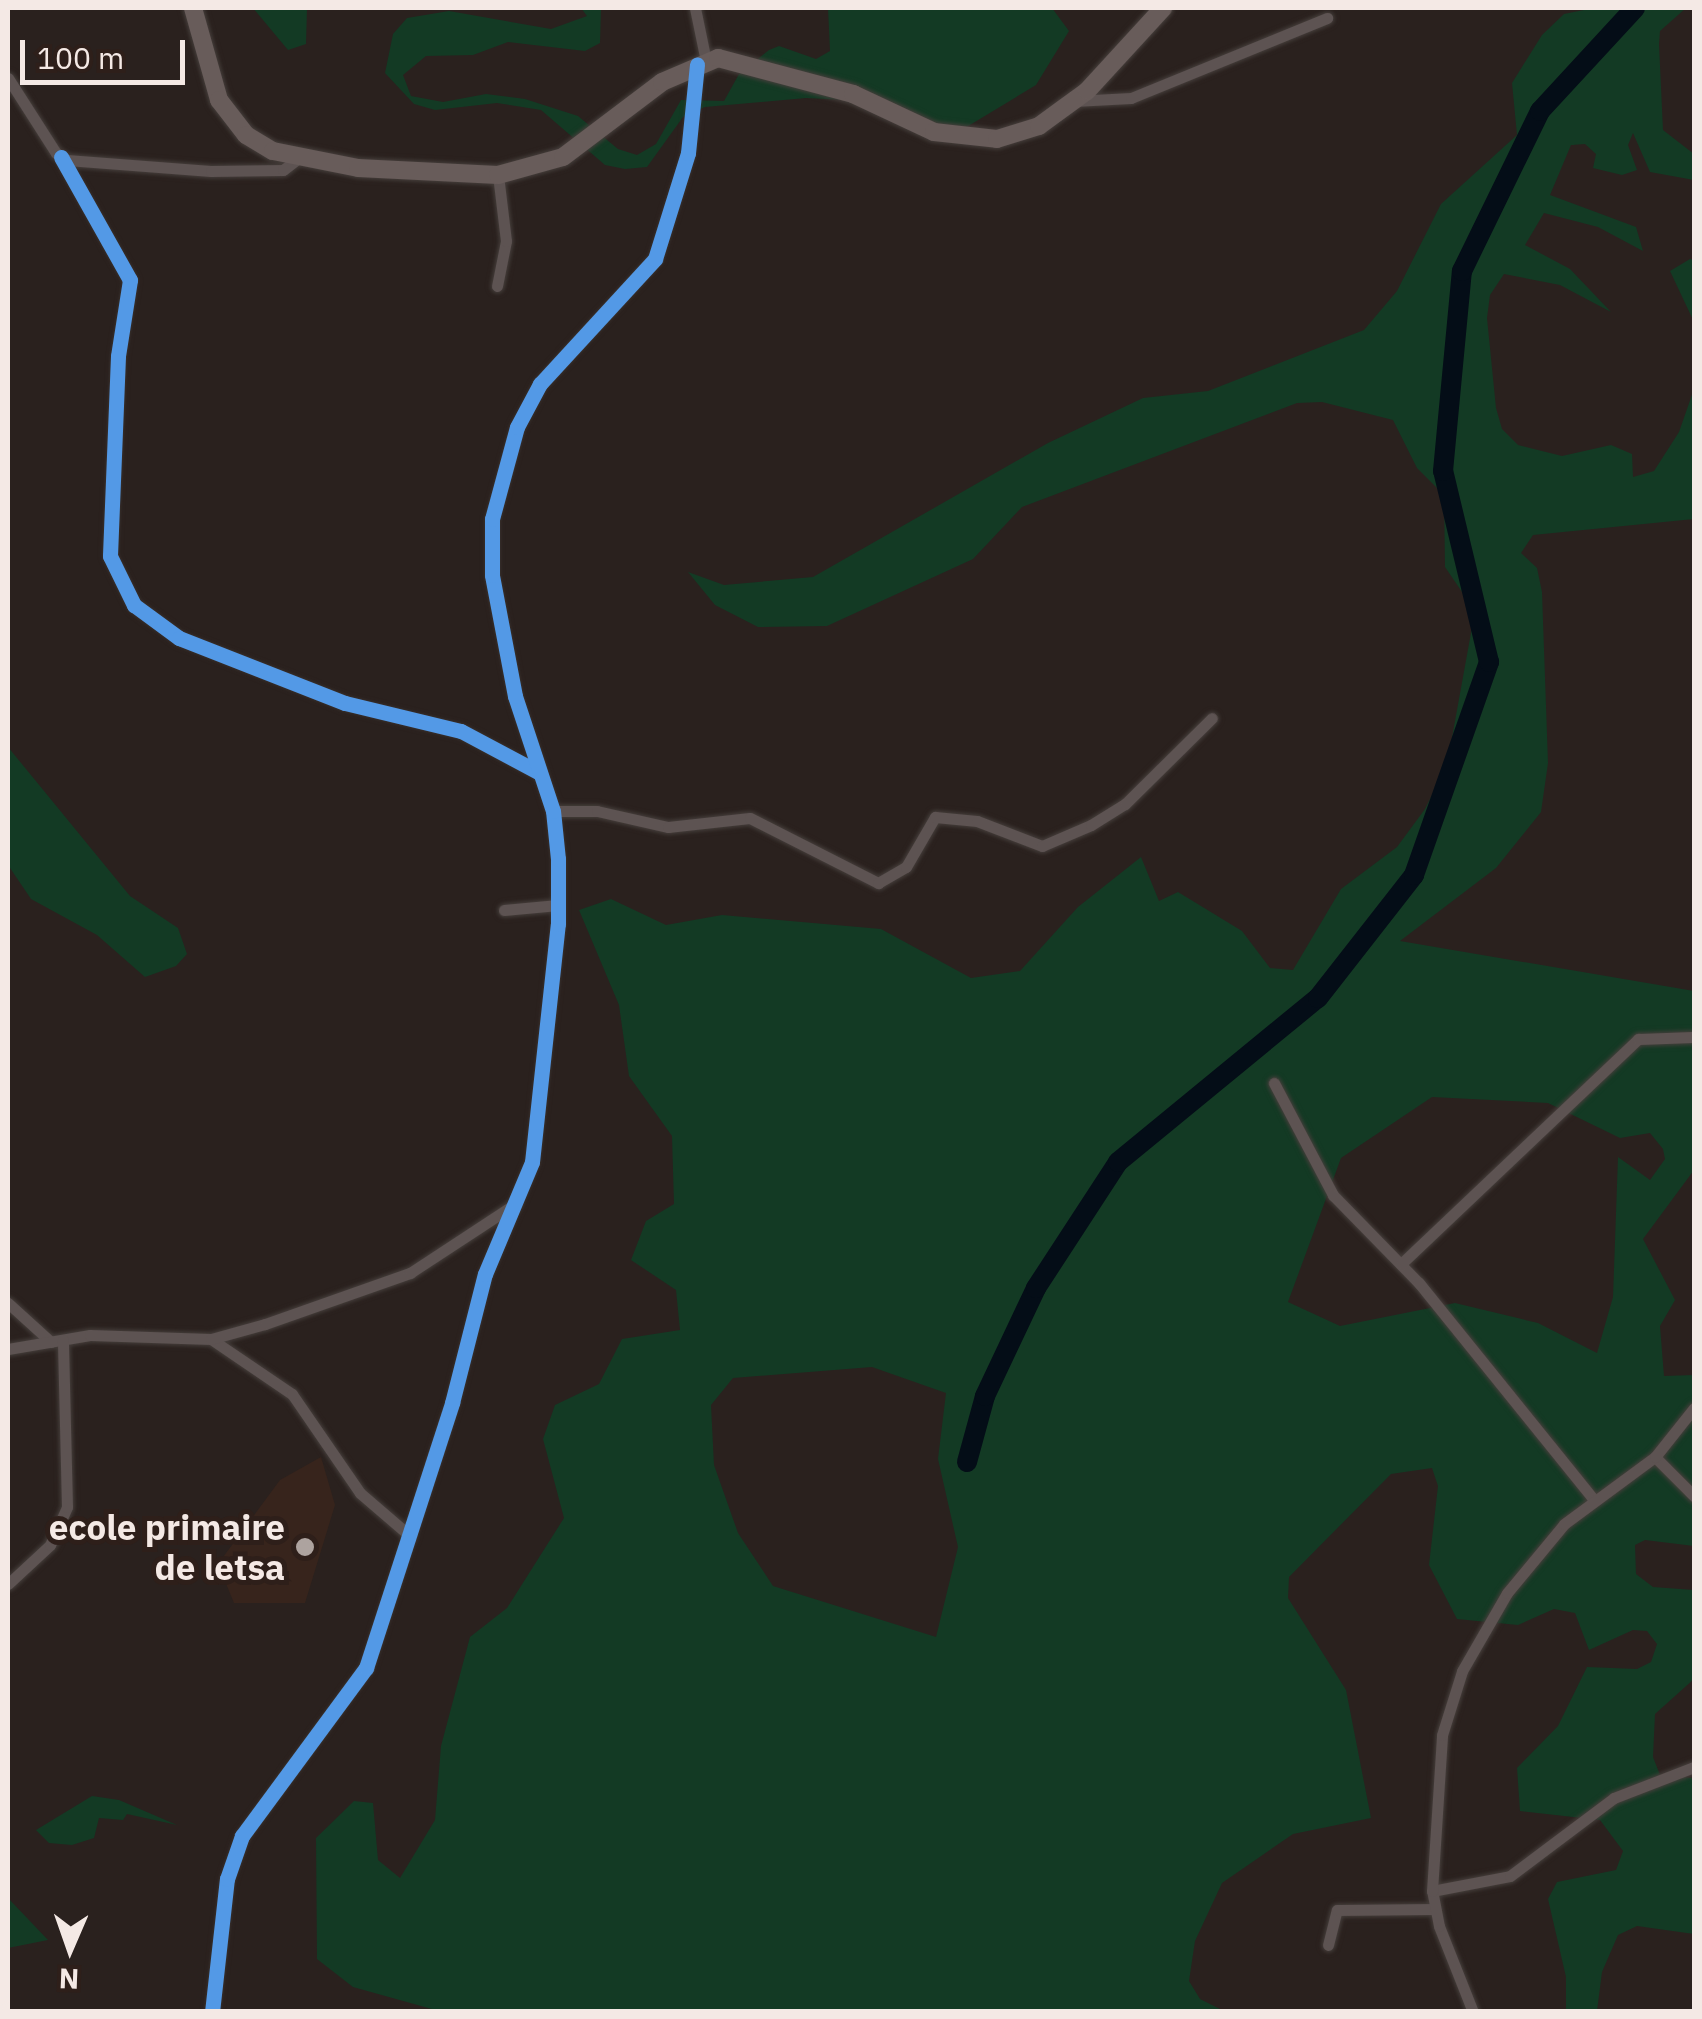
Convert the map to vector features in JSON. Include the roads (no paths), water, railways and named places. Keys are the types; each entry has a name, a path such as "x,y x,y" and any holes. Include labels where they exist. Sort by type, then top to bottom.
{"main road":[{"path":"192,8 213,87 246,135 299,158 498,175 563,156 649,90 701,62 778,69 888,107 934,132 981,141 1027,131 1074,100 1164,8"}],"street":[{"path":"212,2012 226,1879 242,1836 366,1668 410,1536 485,1274 517,1202 537,1138 558,905 553,811 514,696 492,574 498,491 517,427 540,384 656,258 688,153 701,62 695,8"},
{"path":"1074,100 1131,98 1327,18"},
{"path":"8,78 60,157 130,280 118,356 110,556 134,606 180,638 346,704 461,731 540,773"},
{"path":"60,157 211,171 283,170 299,158"},
{"path":"497,286 506,241 498,175"},
{"path":"553,811 597,811 668,826 750,818 878,883 906,867 935,817 977,820 1042,846 1091,825 1124,804 1212,718"},
{"path":"504,910 558,905"},
{"path":"1401,1264 1638,1039 1694,1037"},
{"path":"1274,1083 1333,1196 1401,1264 1594,1500"},
{"path":"8,1349 125,1334 210,1339 396,1279 517,1202"},
{"path":"8,1303 57,1341 67,1507 50,1545 8,1584"},
{"path":"210,1339 292,1394 360,1493 410,1536"},
{"path":"1473,2012 1434,1909 1432,1892 1442,1735 1462,1670 1507,1594 1564,1524 1655,1457 1694,1408"},
{"path":"1655,1457 1694,1496"},
{"path":"1432,1892 1510,1876 1614,1798 1694,1767"},
{"path":"1328,1945 1336,1910 1434,1909"}],"waterway":[{"path":"967,1462 985,1396 1036,1288 1118,1162 1318,998 1414,875 1489,662 1443,471 1462,271 1540,111 1635,8"}],"place":[{"name":"ecole primaire de letsa","path":"305,1547"}]}
